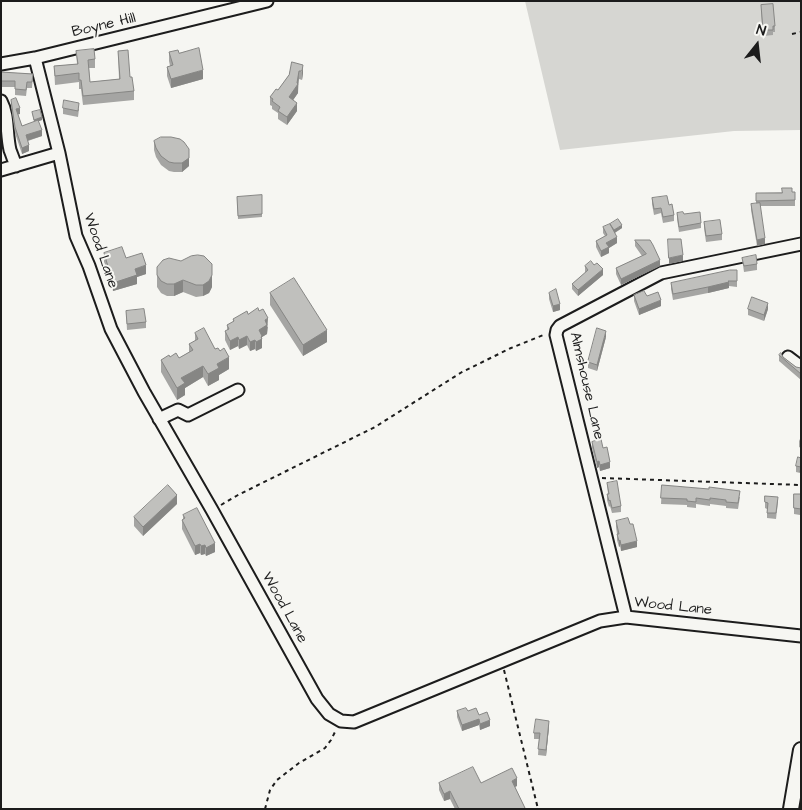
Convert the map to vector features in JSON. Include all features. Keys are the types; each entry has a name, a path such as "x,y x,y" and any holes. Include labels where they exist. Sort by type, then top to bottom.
{"main road":[{"path":"791,809 801,750"}],"street":[{"name":"Boyne Hill","path":"1,64 35,58 267,1"},
{"name":"Wood Lane","path":"35,58 59,153 76,236 112,329 159,419 317,699 330,714 340,721 354,722 600,621 626,617 801,636"},
{"path":"1,101 7,119 10,149 16,166"},
{"path":"1,170 59,153"},
{"name":"Almshouse Lane","path":"626,617 556,335 557,330 560,326 661,273 801,244"},
{"path":"788,357 801,367"},
{"path":"159,419 178,410 188,416 238,390"}],"path":[{"path":"792,34 801,32"},
{"path":"212,510 238,494 374,427 462,372 511,348 557,330"},
{"path":"592,478 801,485"},
{"path":"502,661 538,809"},
{"path":"265,809 270,790 277,780 299,763 325,748 340,721"}],"shaded area":[{"path":"525,1 801,1 801,130 734,131 560,150"}],"building":[{"path":"773,4 775,26 773,26 773,30 763,30 761,5"},
{"path":"199,48 203,70 171,79 167,67 173,65 169,52 178,50 179,53"},
{"path":"94,49 95,59 88,60 90,82 120,79 118,51 128,50 130,77 132,77 134,91 83,96 79,73 55,76 54,66 78,64 76,51"},
{"path":"292,62 303,65 302,71 299,71 298,84 289,97 297,103 287,117 278,111 280,107 270,97 289,75"},
{"path":"1,72 33,74 32,82 27,82 26,90 15,89 15,81 1,81"},
{"path":"16,98 20,108 16,109 22,126 38,120 42,130 26,135 29,145 22,148 15,127 11,100"},
{"path":"64,100 79,103 78,111 63,108"},
{"path":"40,110 42,117 34,120 32,112"},
{"path":"161,137 171,137 184,142 189,149 189,158 182,163 174,163 161,156 154,141"},
{"path":"782,188 792,188 792,192 795,192 795,200 756,201 756,193 782,193"},
{"path":"262,195 262,214 238,216 237,197"},
{"path":"667,196 669,205 672,204 674,215 663,217 661,208 654,209 652,198"},
{"path":"760,203 765,238 757,240 751,204"},
{"path":"683,212 684,214 700,212 701,223 679,227 677,213"},
{"path":"618,219 622,225 614,230 610,224"},
{"path":"720,220 722,234 706,236 704,222"},
{"path":"610,224 617,237 606,243 609,247 601,251 596,241 607,235 603,227"},
{"path":"668,239 681,239 683,255 669,258"},
{"path":"635,240 650,240 660,260 621,279 616,268 646,254"},
{"path":"122,247 126,258 142,253 146,265 135,269 137,275 113,283 104,253"},
{"path":"198,255 204,256 212,264 212,275 209,281 203,285 196,285 183,280 174,284 167,284 161,281 157,275 157,267 163,260 169,258 181,261"},
{"path":"756,255 757,264 744,266 742,258"},
{"path":"591,261 594,265 597,263 603,269 578,290 572,284 588,270 585,266"},
{"path":"737,270 737,281 728,281 673,294 671,283"},
{"path":"294,278 327,330 303,345 270,293"},
{"path":"556,289 560,304 553,306 549,293"},
{"path":"644,291 647,296 658,292 661,300 639,309 634,295"},
{"path":"752,297 768,303 764,315 748,309"},
{"path":"258,308 259,311 263,309 268,318 265,320 267,325 259,330 262,339 250,342 247,336 239,340 238,337 230,341 225,331 229,329 227,325 247,311 248,314"},
{"path":"144,309 146,322 127,324 126,311"},
{"path":"204,328 215,349 218,348 220,351 224,348 229,357 217,364 219,368 208,374 203,366 181,378 185,383 177,388 161,360 176,353 179,358 193,350 189,344 198,339 195,333"},
{"path":"597,328 606,331 597,365 588,362"},
{"path":"781,353 783,357 796,367 801,368 801,374 779,355"},
{"path":"601,439 603,448 607,447 610,462 600,465 599,461 597,462 592,442"},
{"path":"798,457 801,458 801,467 796,466"},
{"path":"617,481 621,506 612,508 607,494 609,494 607,483"},
{"path":"168,485 177,495 143,527 134,517"},
{"path":"662,485 709,489 709,487 740,491 738,503 710,498 710,500 696,498 696,502 687,501 687,499 661,498"},
{"path":"794,494 801,494 801,509 794,508"},
{"path":"765,496 778,497 776,513 767,513 768,503 765,502"},
{"path":"197,508 215,543 206,548 205,545 201,546 200,544 195,546 182,520 185,518 183,515"},
{"path":"628,518 630,524 633,524 637,541 621,545 617,534 619,534 616,521"},
{"path":"466,708 468,711 476,708 479,715 487,712 490,720 480,724 479,719 462,725 457,711"},
{"path":"536,719 549,721 546,750 538,749 540,733 534,733"},
{"path":"473,767 481,783 512,768 517,778 512,781 525,808 459,809 450,791 444,794 439,783"}]}
